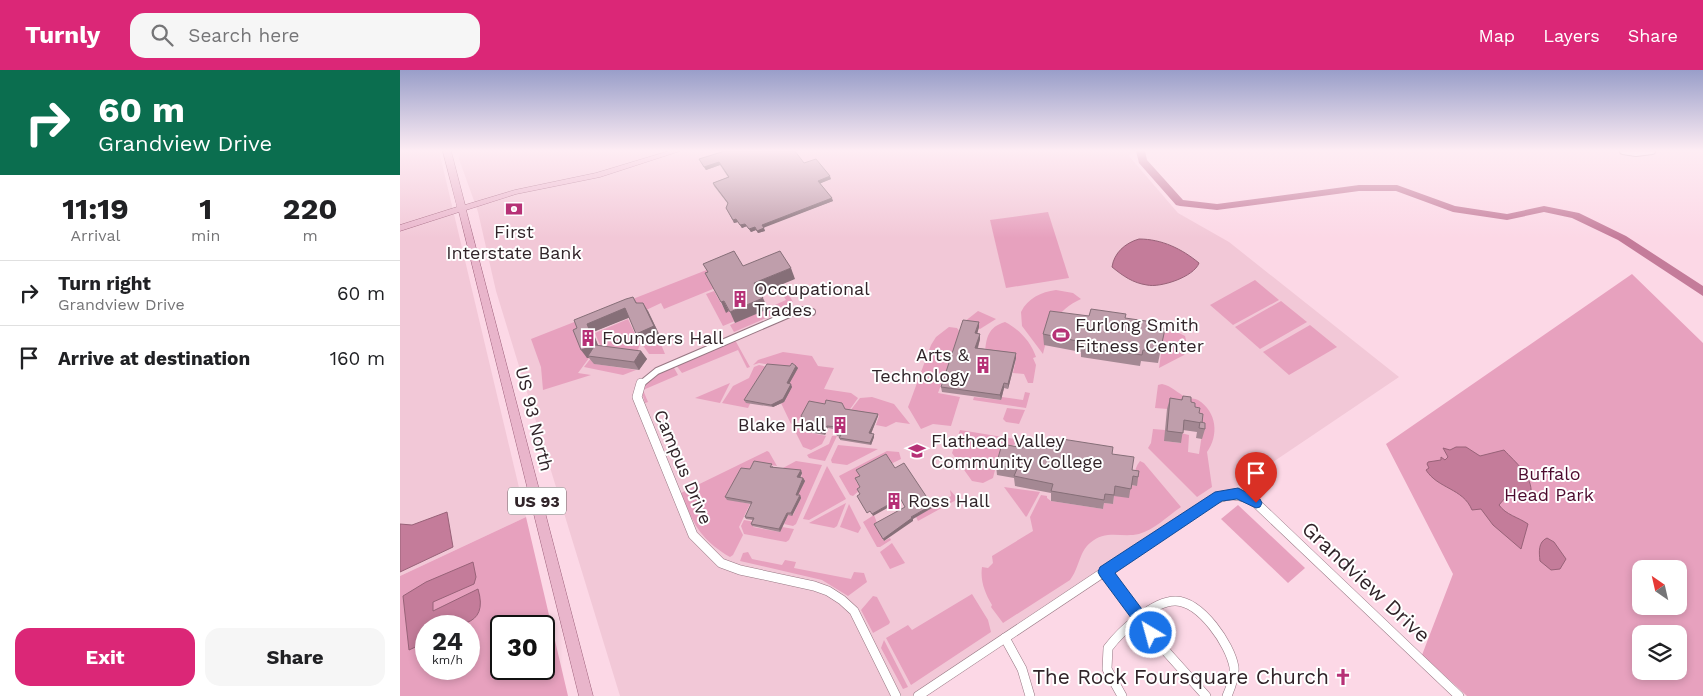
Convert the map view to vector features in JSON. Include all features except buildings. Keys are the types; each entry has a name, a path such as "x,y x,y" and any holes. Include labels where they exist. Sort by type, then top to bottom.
{"main road":[{"name":"US 93 North","path":"454,180 586,696"},
{"path":"400,228 525,184 545,180"},
{"path":"400,222 528,188 569,180"}],"street":[{"name":"Campus Drive","path":"812,312 802,310 794,312 657,371 641,383 637,397 693,535 722,563 740,570 814,586 828,591 842,600 854,611 896,696"},
{"name":"Grandview Drive","path":"918,696 1220,496 1234,493 1242,494 1256,503 1459,696"},
{"path":"1105,572 1181,670 1206,696"},
{"path":"1122,696 1110,676 1106,654 1111,642 1159,605 1171,601 1189,604 1199,612 1223,641 1233,662 1234,676 1227,696"},
{"path":"1005,638 1022,669 1030,696"}],"shaded area":[{"path":"400,180 446,180 526,517 400,576"},
{"name":"Flathead Valley Community College","path":"467,180 1150,180 1178,213 1229,242 1399,377 926,696 620,696 496,291 478,212"},
{"path":"1139,239 1164,243 1186,253 1199,263 1191,273 1168,283 1147,285 1137,283 1112,267 1115,257 1121,249"},
{"path":"1456,447 1466,447 1480,456 1504,450 1526,475 1531,487 1531,494 1505,498 1499,505 1509,514 1528,524 1521,549 1493,525 1481,509 1472,510 1463,497 1437,481 1426,470 1429,468 1428,462 1441,460 1441,457 1445,460 1448,457 1443,448 1450,450"},
{"path":"447,512 453,547 400,572 400,524 412,525"},
{"path":"1547,538 1554,542 1566,559 1560,569 1551,570 1540,561 1539,551 1542,542"},
{"path":"473,562 476,577 474,584 433,602 433,611 478,589 479,612 476,615 415,615 415,647 409,650 403,596 426,582"}],"green space":[{"path":"1048,212 1069,278 1006,288 990,220"},
{"path":"727,262 713,289 664,309 661,303 642,312 586,325 589,358 578,373 591,375 543,390 541,367 531,339"},
{"name":"Buffalo Head Park","path":"1632,274 1703,343 1703,696 1467,696 1422,655 1453,574 1386,444"},
{"path":"1255,280 1279,300 1233,325 1210,305"},
{"path":"1056,290 1073,293 1081,299 1072,303 1055,321 1043,354 1022,326 1021,312 1027,303 1036,296"},
{"path":"714,291 726,312 729,311 735,321 723,326 706,294"},
{"path":"783,295 789,295 793,302 789,308 734,332 730,325 786,300"},
{"path":"1281,301 1307,322 1260,349 1235,327"},
{"path":"978,311 996,319 980,329 964,322"},
{"path":"628,319 640,344 637,353 603,352 595,333"},
{"path":"1005,322 1024,336 1034,351 1036,357 1033,358 1036,365 1033,383 1028,383 1024,374 1013,373 1016,358 985,354 986,343 991,330"},
{"path":"1310,325 1337,347 1289,375 1263,352"},
{"path":"949,327 957,328 960,332 938,393 960,397 951,426 933,424 921,429 908,407 931,345 936,337"},
{"path":"1171,329 1185,336 1188,348 1184,355 1159,368 1163,340 1158,334"},
{"path":"658,337 665,354 649,354 642,344"},
{"path":"735,340 750,367 747,368 738,350 682,373 676,365"},
{"path":"783,352 812,356 818,366 834,368 824,389 851,393 858,398 848,412 810,404 803,418 791,424 781,403 784,402 788,386 797,369 796,366 791,368 759,363 753,365 758,360"},
{"path":"591,358 595,364 636,370 623,375 584,367"},
{"path":"759,365 768,367 748,408 722,403 733,386 749,378 754,367"},
{"path":"673,366 678,375 643,390 648,402 645,403 641,388 649,378"},
{"path":"730,383 720,403 695,398"},
{"path":"1158,385 1169,386 1186,397 1198,400 1212,417 1214,424 1213,438 1207,452 1212,487 1197,497 1148,448 1151,443 1153,429 1165,430 1165,441 1180,443 1181,433 1189,435 1188,452 1199,454 1202,434 1168,409 1155,408"},
{"path":"1025,392 1030,393 1026,408 973,400 974,397 1001,400 1002,397 1023,400"},
{"path":"872,397 894,404 910,424 896,422 886,427 876,425 879,416 850,411 860,398"},
{"path":"1007,408 1025,410 1019,424 1006,422 1003,419"},
{"path":"805,423 801,431 826,436 822,444 811,450 803,447 794,429"},
{"path":"960,430 1021,440 999,454 993,478 983,483 972,481 952,453"},
{"path":"832,436 837,436 825,461 809,458 807,455 829,444"},
{"path":"838,445 878,449 847,465 832,463 831,460"},
{"path":"767,451 777,466 756,463 727,499 750,504 739,527 743,535 733,555 730,557 720,551 699,530 681,493"},
{"path":"887,451 899,452 901,459 856,481 861,489 853,496 850,495 839,476"},
{"path":"796,461 822,465 796,524 793,526 784,524 788,515 793,515 801,498 797,497 802,473 779,476 783,468"},
{"path":"1140,461 1144,463 1181,507 1145,532 1132,535 1108,535 1096,539 1086,547 1070,580 1003,623 991,607 992,605 985,591 982,582 982,567 988,568 993,563 992,556 1033,531 1030,517 1041,495 1047,496 1051,501 1103,509 1104,503 1113,504 1114,496 1131,485 1136,486 1135,473"},
{"path":"827,466 846,499 809,520 803,519"},
{"path":"1004,487 1040,492 1026,517"},
{"path":"950,490 958,499 918,521 916,517 951,496"},
{"path":"846,503 837,526 834,528 809,523"},
{"path":"849,504 861,528 858,533 840,527"},
{"path":"1238,505 1305,568 1288,583 1221,519"},
{"path":"874,515 884,541 890,538 891,540 880,547 877,547 863,522"},
{"path":"526,517 549,615 490,615 490,680 555,680 555,641 568,696 400,696 400,576"},
{"path":"744,520 755,522 753,527 780,532 782,527 794,529 789,540 786,542 744,534 741,526"},
{"path":"892,543 905,563 890,569 880,552"},
{"path":"748,552 752,559 782,565 785,560 796,562 794,568 851,579 854,572 864,573 867,582 848,596 822,580 740,561 743,553"},
{"path":"972,594 988,620 991,632 911,685 886,638 908,625 912,630"},
{"path":"873,596 877,597 890,622 873,633 861,610"},
{"path":"884,640 908,687 903,689 881,648"}],"waterway":[{"path":"1159,180 1180,203 1217,207 1359,188 1397,188 1453,209 1507,217 1544,209 1575,215 1622,238 1703,292"}],"place":[{"name":"First Interstate Bank","path":"514,209"},
{"name":"Occupational Trades","path":"740,299"},
{"name":"Furlong Smith Fitness Center","path":"1061,335"},
{"name":"Founders Hall","path":"588,338"},
{"name":"Arts & Technology","path":"983,365"},
{"name":"Blake Hall","path":"840,425"},
{"name":"Flathead Valley Community College","path":"917,451"},
{"name":"Ross Hall","path":"894,501"},
{"name":"The Rock Foursquare Church","path":"1343,677"}],"route":[{"path":"1151,633 1105,572 1220,496 1234,493 1242,494 1256,503"}]}
